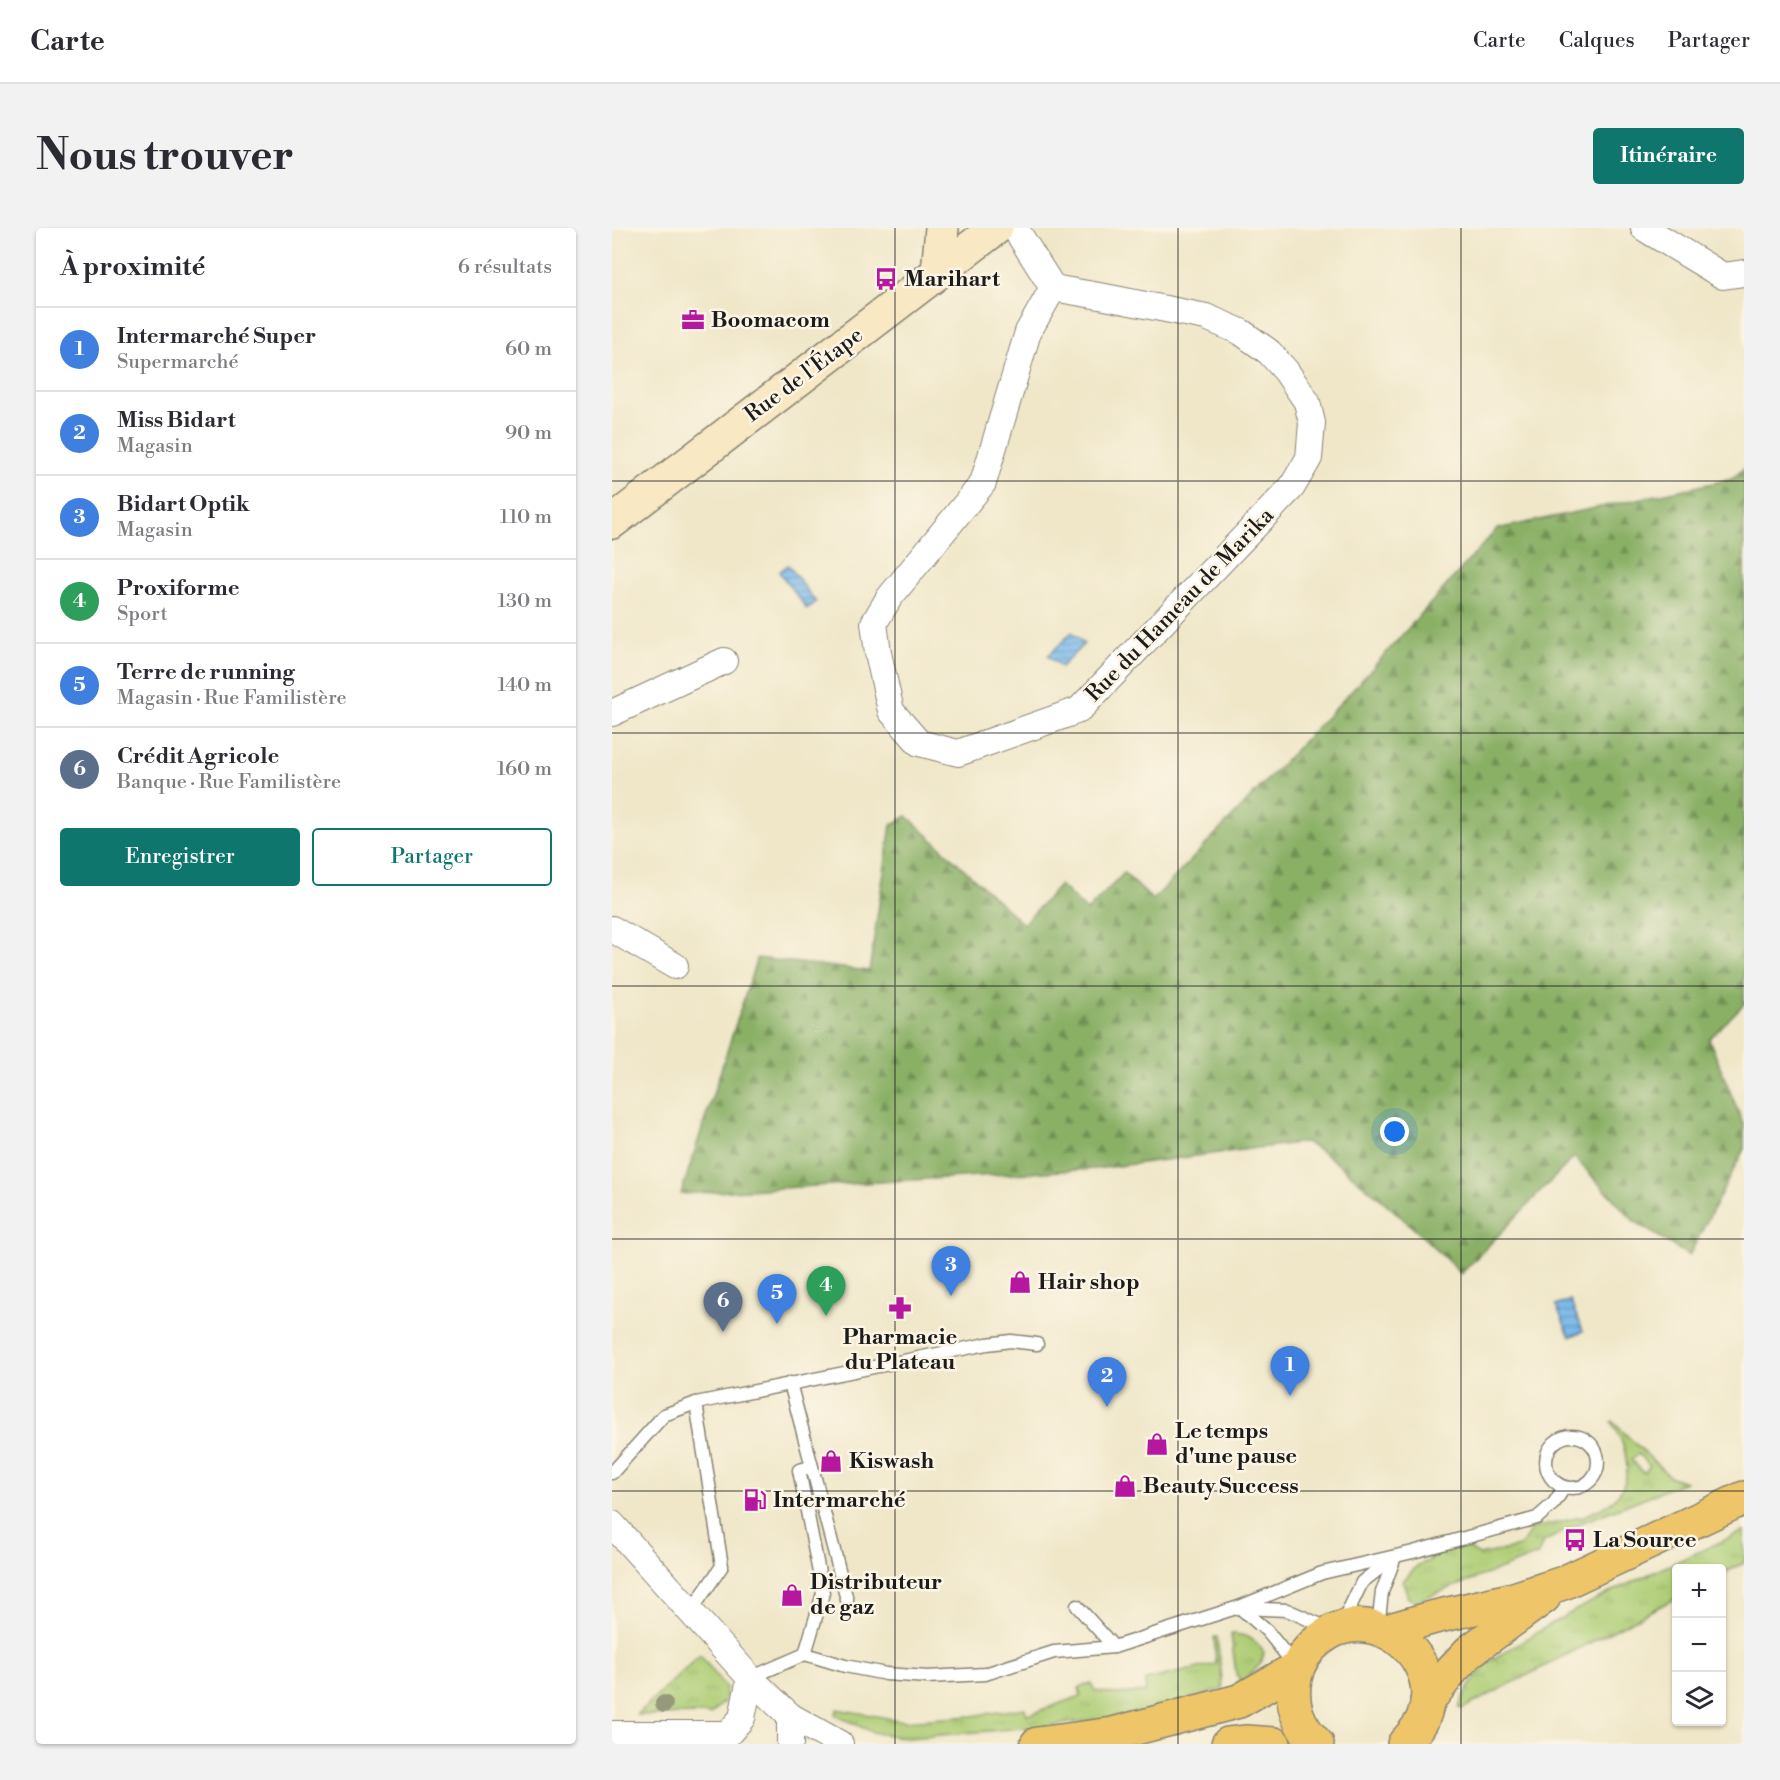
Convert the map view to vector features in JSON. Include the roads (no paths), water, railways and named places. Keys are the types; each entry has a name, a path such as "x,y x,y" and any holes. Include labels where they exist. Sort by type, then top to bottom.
{"main road":[{"path":"1317,1744 1305,1732 1295,1713 1292,1690 1297,1668 1311,1646 1337,1629 1359,1626 1382,1629 1514,1599 1563,1583 1744,1498"},
{"path":"1427,1702 1470,1651 1563,1583"},
{"path":"1382,1629 1405,1643 1418,1659 1426,1680 1427,1702 1423,1718 1404,1744"},
{"path":"1037,1744 1113,1734 1239,1701 1297,1668"},
{"path":"1228,1744 1247,1742 1274,1744"}],"street":[{"path":"938,272 942,228"},
{"name":"Rue de l'Étape","path":"612,522 996,228"},
{"path":"1015,228 1053,288"},
{"path":"1644,228 1723,276 1744,273"},
{"name":"Rue du Hameau de Marika","path":"1053,288 1206,317 1241,332 1269,352 1286,371 1307,402 1312,423 1309,458 1292,488 1080,710 958,753 919,743 891,711 874,623 889,598 983,483 1028,332 1053,288"},
{"path":"612,712 724,661"},
{"path":"612,929 675,966"},
{"path":"612,1524 750,1678 790,1716 840,1744"},
{"path":"612,1734 728,1734 742,1718 750,1678"},
{"path":"790,1716 790,1744"}],"lane":[{"path":"612,1473 664,1415 696,1403 987,1344 1011,1341 1037,1344"},
{"path":"790,1383 847,1600"},
{"path":"691,1611 722,1566 696,1403"},
{"path":"1565,1437 1582,1437 1598,1455 1597,1471 1593,1479 1580,1488 1564,1488 1556,1484 1546,1470 1547,1454 1551,1446 1565,1437"},
{"path":"805,1654 823,1593 799,1470 807,1468"},
{"path":"750,1678 805,1654 886,1674 927,1677 985,1674 1054,1652 1114,1647 1239,1607 1322,1574 1537,1518 1554,1503 1564,1488"},
{"path":"1382,1629 1382,1592 1396,1556"},
{"path":"1239,1607 1287,1610 1337,1629 1362,1582 1396,1556"},
{"path":"1077,1606 1114,1647"},
{"path":"1239,1607 1267,1631 1297,1668"}],"water":[{"path":"788,565 816,602 807,609 779,572"},
{"path":"1072,632 1084,644 1061,667 1048,656"},
{"path":"1570,1300 1583,1331 1570,1337 1556,1306"}],"place":[{"name":"Marihart","path":"886,279"},
{"name":"Boomacom","path":"693,320"},
{"name":"Hair shop","path":"1020,1282"},
{"name":"Bidart Optik","path":"951,1296"},
{"name":"Pharmacie du Plateau","path":"900,1308"},
{"name":"Proxiforme","path":"826,1316"},
{"name":"Terre de running","path":"777,1324"},
{"name":"Crédit Agricole","path":"723,1332"},
{"name":"Intermarché Super","path":"1290,1396"},
{"name":"Miss Bidart","path":"1107,1407"},
{"name":"Le temps d'une pause","path":"1157,1444"},
{"name":"Kiswash","path":"831,1461"},
{"name":"Beauty Success","path":"1125,1486"},
{"name":"Intermarché","path":"755,1500"},
{"name":"La Source","path":"1575,1540"},
{"name":"Distributeur de gaz","path":"792,1595"}]}
